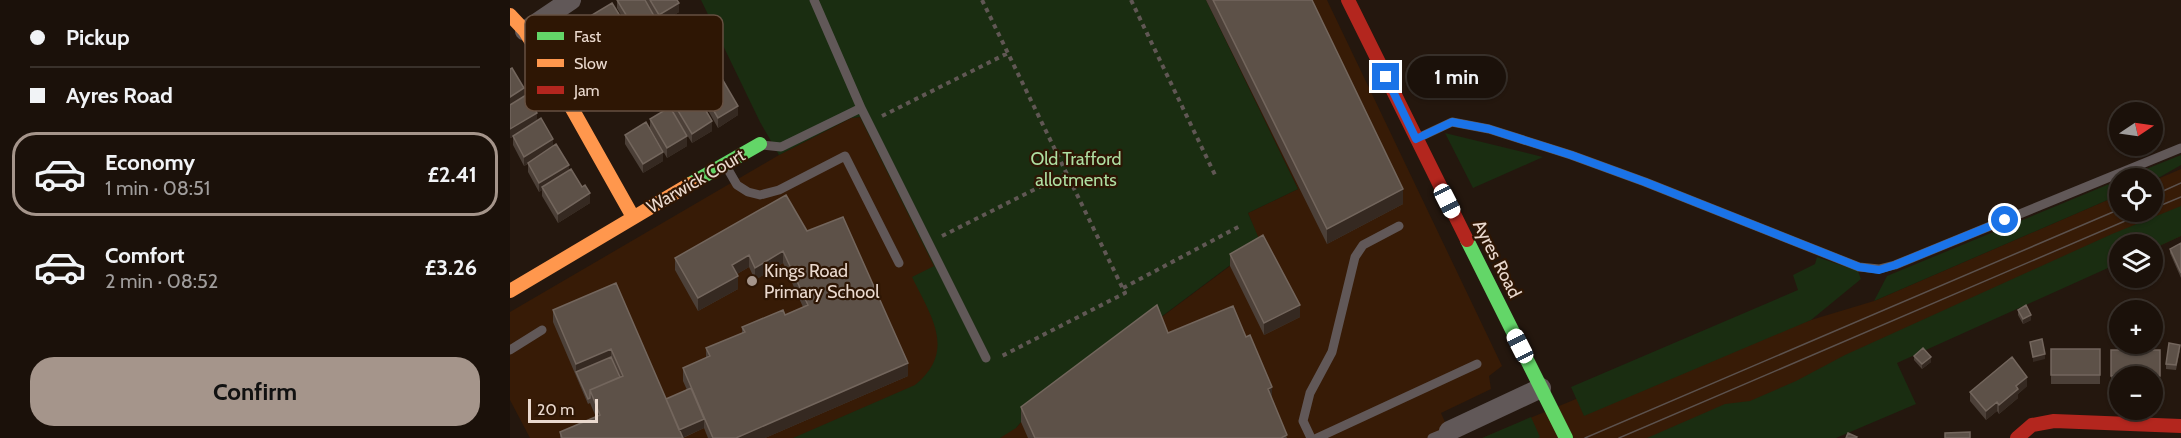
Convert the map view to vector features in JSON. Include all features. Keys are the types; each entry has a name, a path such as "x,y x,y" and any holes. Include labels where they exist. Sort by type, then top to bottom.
{"street":[{"path":"549,15 571,0"},
{"name":"Ayres Road","path":"1348,0 1566,438"},
{"name":"Warwick Court","path":"510,15 525,31"},
{"name":"Warwick Court","path":"573,111 633,217"},
{"name":"Warwick Court","path":"510,291 760,144"},
{"path":"1440,434 1544,394"},
{"path":"2017,438 2032,425 2054,421 2181,426"}],"lane":[{"path":"814,0 868,123 986,358"},
{"path":"760,144 781,147 861,108"},
{"path":"1416,139 1452,122 1489,129 1645,182 1859,267 1879,270 2181,148"},
{"path":"725,164 737,184 748,192 760,195 779,190 845,156 899,263"},
{"path":"1311,438 1303,421 1310,393 1332,352 1354,257 1363,245 1398,226"},
{"path":"510,350 542,330"},
{"path":"1317,438 1477,364"}],"path":[{"path":"982,0 1125,293 992,361 986,358"},
{"path":"1131,0 1216,177"},
{"path":"868,123 1008,53"},
{"path":"928,243 1067,173"},
{"path":"1123,288 1240,226"}],"shaded area":[{"path":"1206,0 1327,0 1502,366 1489,376 1491,389 1441,413 1452,438 530,438 510,400 510,312 779,155 851,118 860,117 1016,428 1230,266 1262,248 1248,213 1298,189"},
{"path":"2181,169 2181,236 2163,244 2163,234 2109,234 2109,249 1710,438 1482,438 1576,399 1874,301 2109,199 2109,222 2163,222 2163,177"}],"green space":[{"name":"Old Trafford allotments","path":"701,0 1206,0 1298,189 1248,213 1263,248 1229,266 1000,438 793,438 915,385 928,372 935,359 938,346 936,333 932,319 912,277 934,266 860,117 851,118 779,155 760,122 723,45 723,15 708,15"},
{"path":"1445,133 1543,157 1473,188"},
{"path":"2181,155 2181,165 2163,175 2163,168 2149,168"},
{"path":"2109,184 2109,199 1874,301 1887,276"},
{"path":"2181,206 2181,236 2163,244 2163,234 2112,234 2142,222 2163,222 2163,213"},
{"path":"2109,235 2109,268 1897,363 1916,404 1836,438 1647,438 1725,404 1750,401 1796,381 1845,355"},
{"path":"1817,257 1858,271 1861,279 1811,320 1584,416 1571,387 1798,290 1793,275 1815,264"},
{"path":"1531,417 1540,437 1538,438 1482,438"}],"building":[{"path":"617,0 645,0 653,15 626,15"},
{"path":"650,0 677,0 679,3 659,15"},
{"path":"1213,0 1312,0 1403,189 1327,229"},
{"path":"612,3 619,15 592,15"},
{"path":"512,68 524,88 510,97 510,69"},
{"path":"723,80 738,106 718,118 714,111 723,111"},
{"path":"525,96 525,111 537,113 510,129 510,105"},
{"path":"663,111 672,111 687,136 667,148 650,119"},
{"path":"678,111 706,111 712,121 692,134"},
{"path":"541,118 553,139 524,157 513,136"},
{"path":"646,122 663,152 643,164 625,135"},
{"path":"556,144 569,165 539,183 528,163"},
{"path":"571,169 582,187 585,185 590,193 558,214 542,187"},
{"path":"786,195 807,231 843,217 908,363 736,438 713,438 683,368 710,356 706,348 745,332 742,327 783,310 785,315 808,305 783,251 755,268 749,255 732,265 738,276 698,298 675,258"},
{"path":"1263,235 1300,305 1264,323 1230,254"},
{"path":"2181,243 2181,273 2170,249"},
{"path":"616,283 683,438 562,438 560,432 600,415 590,390 623,376 611,349 576,364 553,310"},
{"path":"1157,305 1168,333 1233,306 1246,337 1250,335 1272,387 1268,389 1287,435 1281,438 1035,438 1021,407"},
{"path":"2026,305 2031,315 2023,319 2018,310"},
{"path":"2042,339 2045,354 2033,357 2030,342"},
{"path":"2169,343 2180,345 2176,365 2166,364"},
{"path":"1923,348 1931,357 1922,364 1914,356"},
{"path":"2051,349 2100,349 2100,375 2051,375"},
{"path":"2111,354 2160,354 2160,366 2111,366"},
{"path":"611,357 620,377 590,390 588,399 576,372"},
{"path":"2012,357 2027,377 2016,386 2018,389 1999,405 1997,402 1986,411 1970,392"},
{"path":"691,388 704,419 679,430 666,399"},
{"path":"1970,432 1970,438 1945,438 1945,433"},
{"path":"1848,433 1857,437 1846,438"}],"tram line":[{"path":"2163,191 2181,183"},
{"path":"2163,204 2181,197"},
{"path":"1585,438 2109,214"},
{"path":"1619,438 2123,222"}],"traffic: fast":[{"path":"690,184 760,144"},
{"path":"1467,240 1566,438"}],"traffic: slow":[{"path":"510,15 525,31"},
{"path":"573,111 633,217"},
{"path":"510,291 690,184"}],"traffic: jam":[{"path":"1348,0 1467,240"},
{"path":"2017,438 2032,425 2054,421 2181,426"}],"place":[{"name":"Kings Road Primary School","path":"752,281"}],"route":[{"path":"1386,77 1416,139 1452,122 1489,129 1645,182 1859,267 1879,270 1895,265 2005,220"}]}
